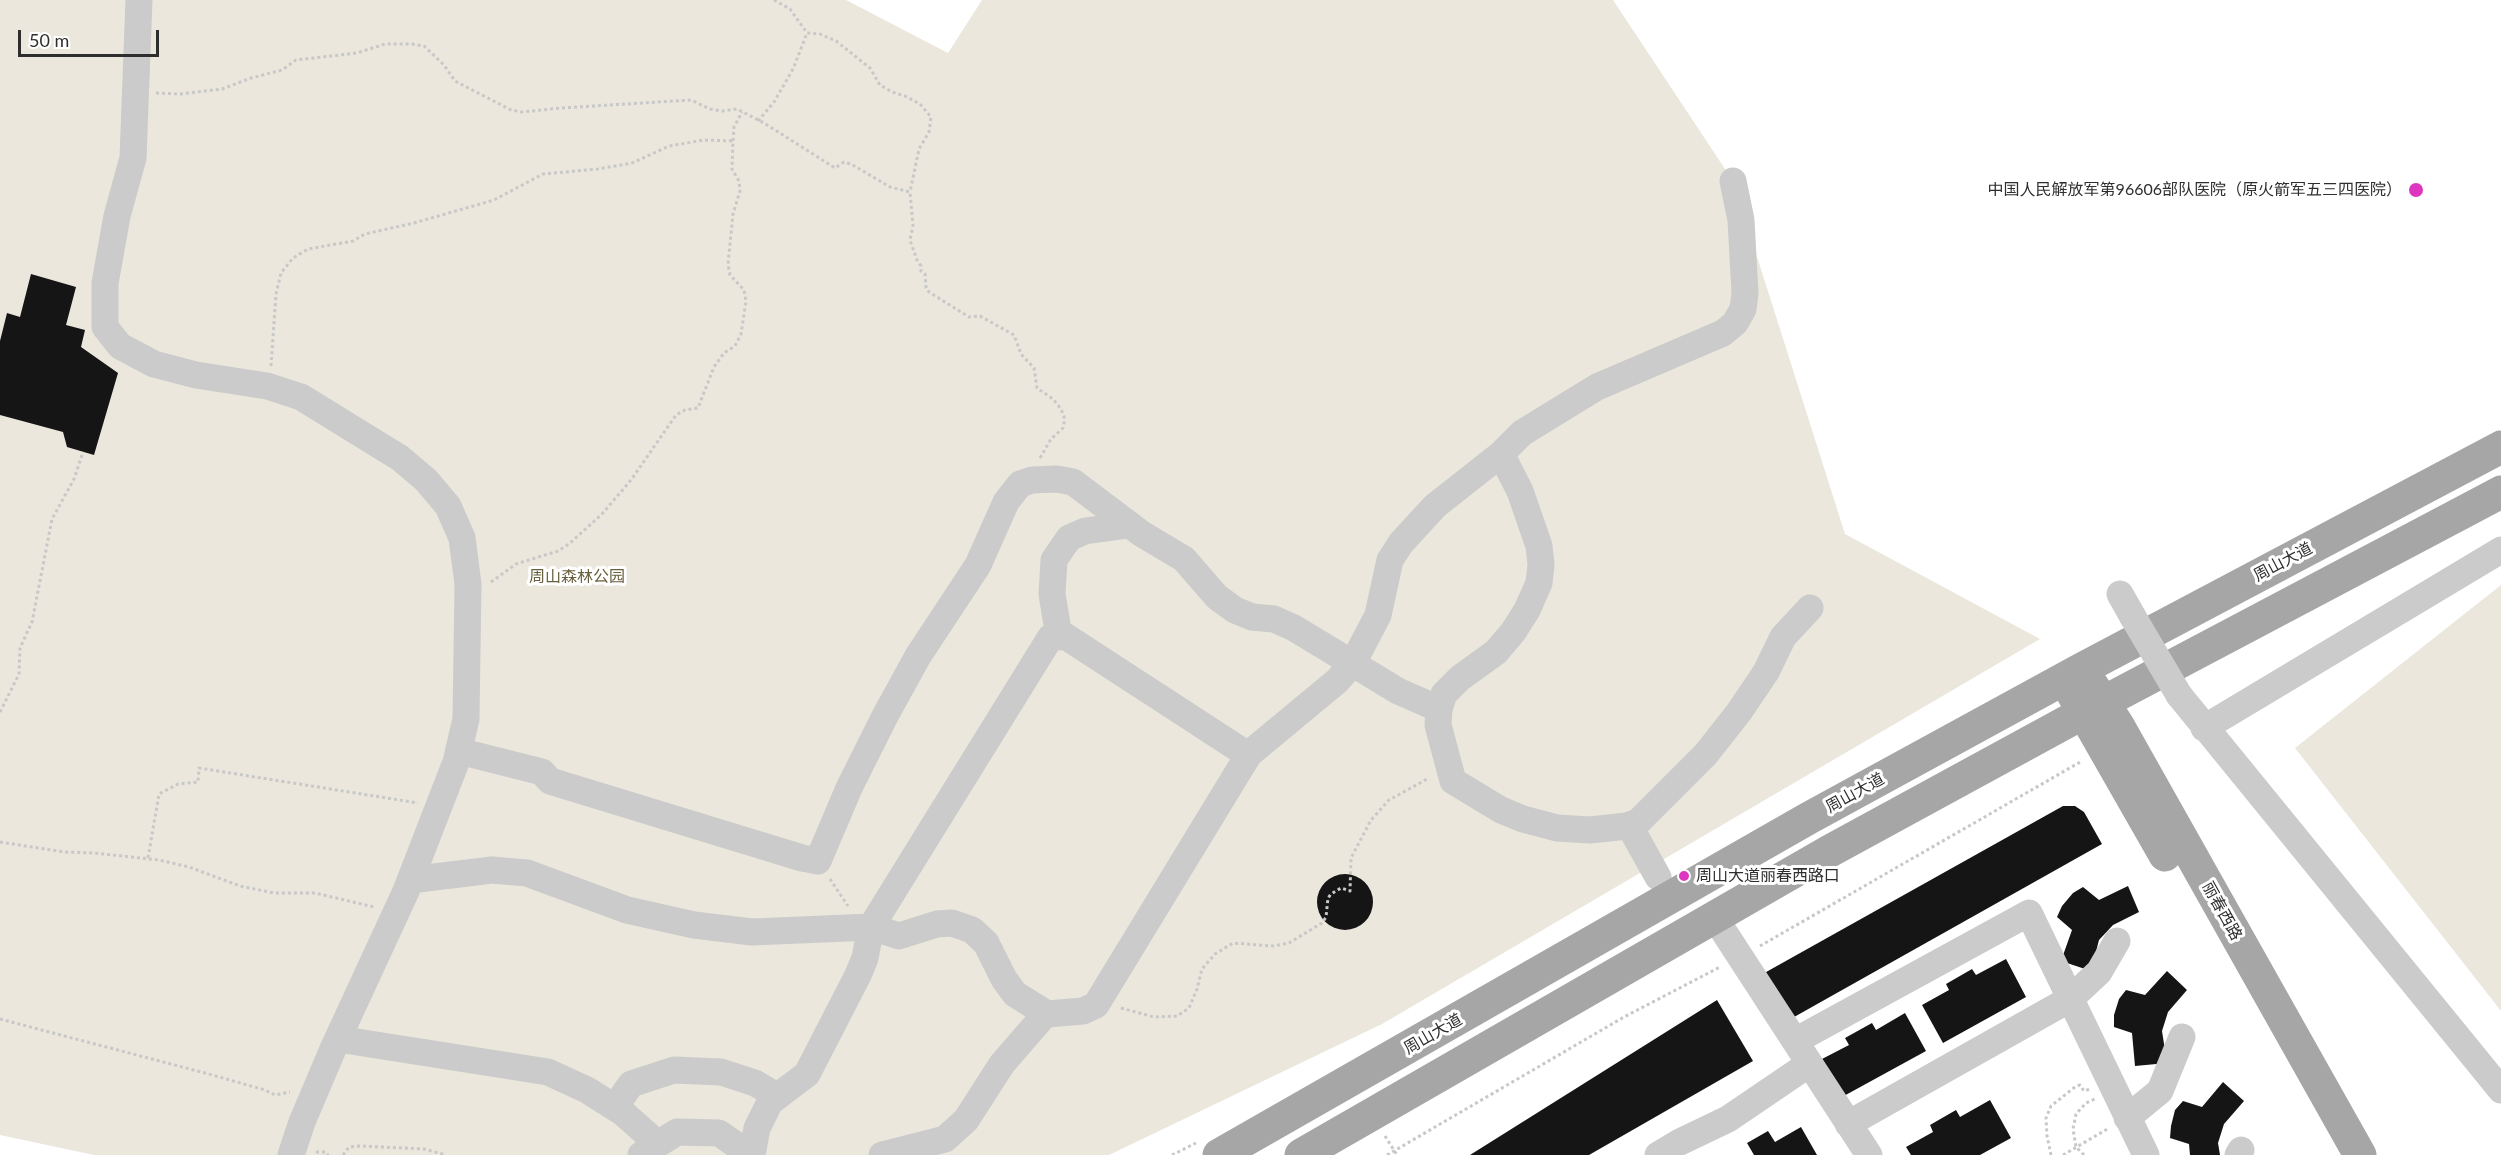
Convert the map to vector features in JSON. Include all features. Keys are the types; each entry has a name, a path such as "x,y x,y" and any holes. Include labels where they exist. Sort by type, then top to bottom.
{"main road":[{"name":"周山大道","path":"1219,1155 1809,818 2501,447"},
{"path":"1301,1155 1828,852 2501,492"},
{"name":"丽春西路","path":"2072,675 2094,708 2360,1155"},
{"name":"丽春西路","path":"2094,708 2339,1155"},
{"path":"1328,1155 1384,1107"}],"lane":[{"path":"139,0 133,158 117,216 105,283 105,327 120,346 154,364 196,375 266,386 301,397 329,413 400,458 426,480 448,507 462,538 468,586 466,719 459,752 410,880 310,1103 291,1155"},
{"path":"410,880 492,870 527,873 627,910 694,925 752,932 871,927 898,936 938,924 952,923 972,930 986,943 1004,979 1015,994 1047,1014 1083,1011 1096,1005 1248,755 1337,681 1353,663 1378,615 1390,560 1401,543 1435,506 1501,454 1522,433 1597,387 1722,333 1735,323 1743,309 1745,293 1741,220 1733,181"},
{"path":"1501,454 1520,490 1539,546 1541,566 1539,584 1527,610 1513,632 1496,652 1460,678 1444,694 1439,709 1438,725 1448,754 1452,781 1471,794 1523,819 1557,828 1590,830 1638,822 1706,754 1739,712 1766,672 1783,637 1810,608"},
{"path":"459,752 542,772 550,781 818,861 849,788 885,716 918,656 978,565 1006,502 1020,484 1032,480 1057,478 1072,483 1128,525 1184,560 1217,597 1235,610 1252,617 1274,619 1284,623 1313,638 1398,691 1439,709"},
{"path":"1059,637 1052,594 1054,560 1069,538 1084,531 1128,525"},
{"path":"2204,728 2501,550"},
{"path":"2120,594 2179,695 2204,728 2501,1090"},
{"path":"338,1039 548,1072 587,1090 615,1107 649,1150 677,1132 719,1133 751,1155 757,1128 770,1102 807,1074 858,975 865,958 871,927 1050,638 1065,636 1248,755"},
{"path":"1629,825 1658,877"},
{"path":"1658,1155 1728,1119 1802,1052 2029,913 2146,1155"},
{"path":"1715,918 1869,1155"},
{"path":"1848,1124 2070,999 2099,972 2117,941"},
{"path":"882,1155 945,1139 956,1131 1002,1064 1047,1014"},
{"path":"2127,1118 2160,1091 2182,1037"},
{"path":"615,1107 631,1084 674,1070 721,1072 755,1083 777,1096"}],"path":[{"path":"774,0 790,9 807,33"},
{"path":"758,121 774,102 794,69 807,33"},
{"path":"807,33 820,34 836,41 870,68 880,85 921,104 931,117 929,132 919,148 910,192 913,225 910,240 921,271 925,274 926,288 969,317 980,316 1014,335 1021,354 1034,368 1037,388 1058,404 1065,418 1063,428 1052,439 1020,484"},
{"path":"136,92 203,93 282,70 296,60 357,53 385,44 412,44 424,46 444,65 455,81 511,110 522,112 691,100 710,109 722,111 737,109 835,168 844,162 851,164 890,187 910,192"},
{"path":"468,586 490,583 516,564 558,551 569,544 602,514 631,480 676,415 685,410 698,408 714,367 724,353 735,346 741,334 746,301 744,290 730,275 728,264 733,214 740,191 739,181 732,169 734,127 742,112"},
{"path":"266,386 272,363 276,294 281,273 293,258 308,249 353,241 365,234 414,223 494,200 543,174 632,163 669,146 704,140 733,141"},
{"path":"0,712 20,674 20,648 32,622 52,519 74,479 83,452"},
{"path":"147,858 159,794 178,784 198,782 199,768 440,806"},
{"path":"1096,1005 1115,1006 1154,1017 1177,1016 1189,1008 1202,969 1215,954 1233,943 1273,946 1289,943 1307,934 1324,921 1328,898 1331,894 1341,888 1350,891 1351,858 1371,820 1389,801 1408,788 1433,776 1450,773"},
{"path":"0,842 64,852 147,858 189,867 240,886 274,893 315,893 395,913"},
{"path":"818,861 858,921 871,927"},
{"path":"0,1019 206,1073 275,1095 288,1092 310,1103"},
{"path":"2051,1155 2046,1118 2051,1106 2074,1087 2080,1085 2084,1091 2092,1088"},
{"path":"2084,1155 2076,1147 2073,1129 2076,1114 2086,1102 2097,1098"},
{"path":"2063,1155 2127,1118"},
{"path":"343,1155 349,1147 361,1146 424,1149 446,1155"}],"green space":[{"name":"周山森林公园","path":"0,0 846,0 948,53 982,0 1613,0 1733,181 1845,534 2040,639 1382,1024 1109,1155 94,1155 0,1135"},
{"path":"2501,585 2501,1011 2295,748"}],"building":[{"path":"31,274 76,287 66,325 85,330 81,347 118,373 94,455 67,447 63,432 0,415 0,341 7,313 20,317"},
{"path":"2063,806 2075,806 2084,812 2102,844 1787,1021 1759,976"},
{"path":"1345,874 1356,876 1365,882 1371,891 1373,902 1371,913 1365,922 1356,928 1345,930 1334,928 1325,922 1319,913 1317,902 1319,891 1325,882 1334,876"},
{"path":"2128,886 2139,912 2113,925 2099,940 2091,971 2061,961 2072,930 2057,917 2062,906 2073,893 2083,887 2099,900"},
{"path":"2006,959 2026,997 1943,1043 1922,1005 1949,990 1946,984 1972,969 1976,975"},
{"path":"2167,971 2187,990 2168,1012 2162,1031 2167,1063 2135,1066 2132,1033 2114,1027 2114,1015 2119,999 2126,990 2145,995"},
{"path":"1717,1000 1753,1061 1589,1155 1470,1155"},
{"path":"1905,1013 1926,1051 1842,1097 1822,1059 1849,1045 1845,1038 1872,1023 1876,1030"},
{"path":"2223,1082 2244,1101 2224,1124 2218,1143 2220,1155 2190,1155 2189,1144 2170,1138 2175,1110 2183,1101 2202,1107"},
{"path":"1990,1100 2011,1138 1980,1155 1911,1155 1906,1147 1933,1132 1930,1125 1956,1110 1960,1117"},
{"path":"1801,1127 1817,1155 1754,1155 1747,1143 1768,1131 1775,1142"}],"place":[{"name":"中国人民解放军第96606部队医院（原火箭军五三四医院）","path":"2416,190"},
{"name":"周山大道丽春西路口","path":"1684,876"}]}
